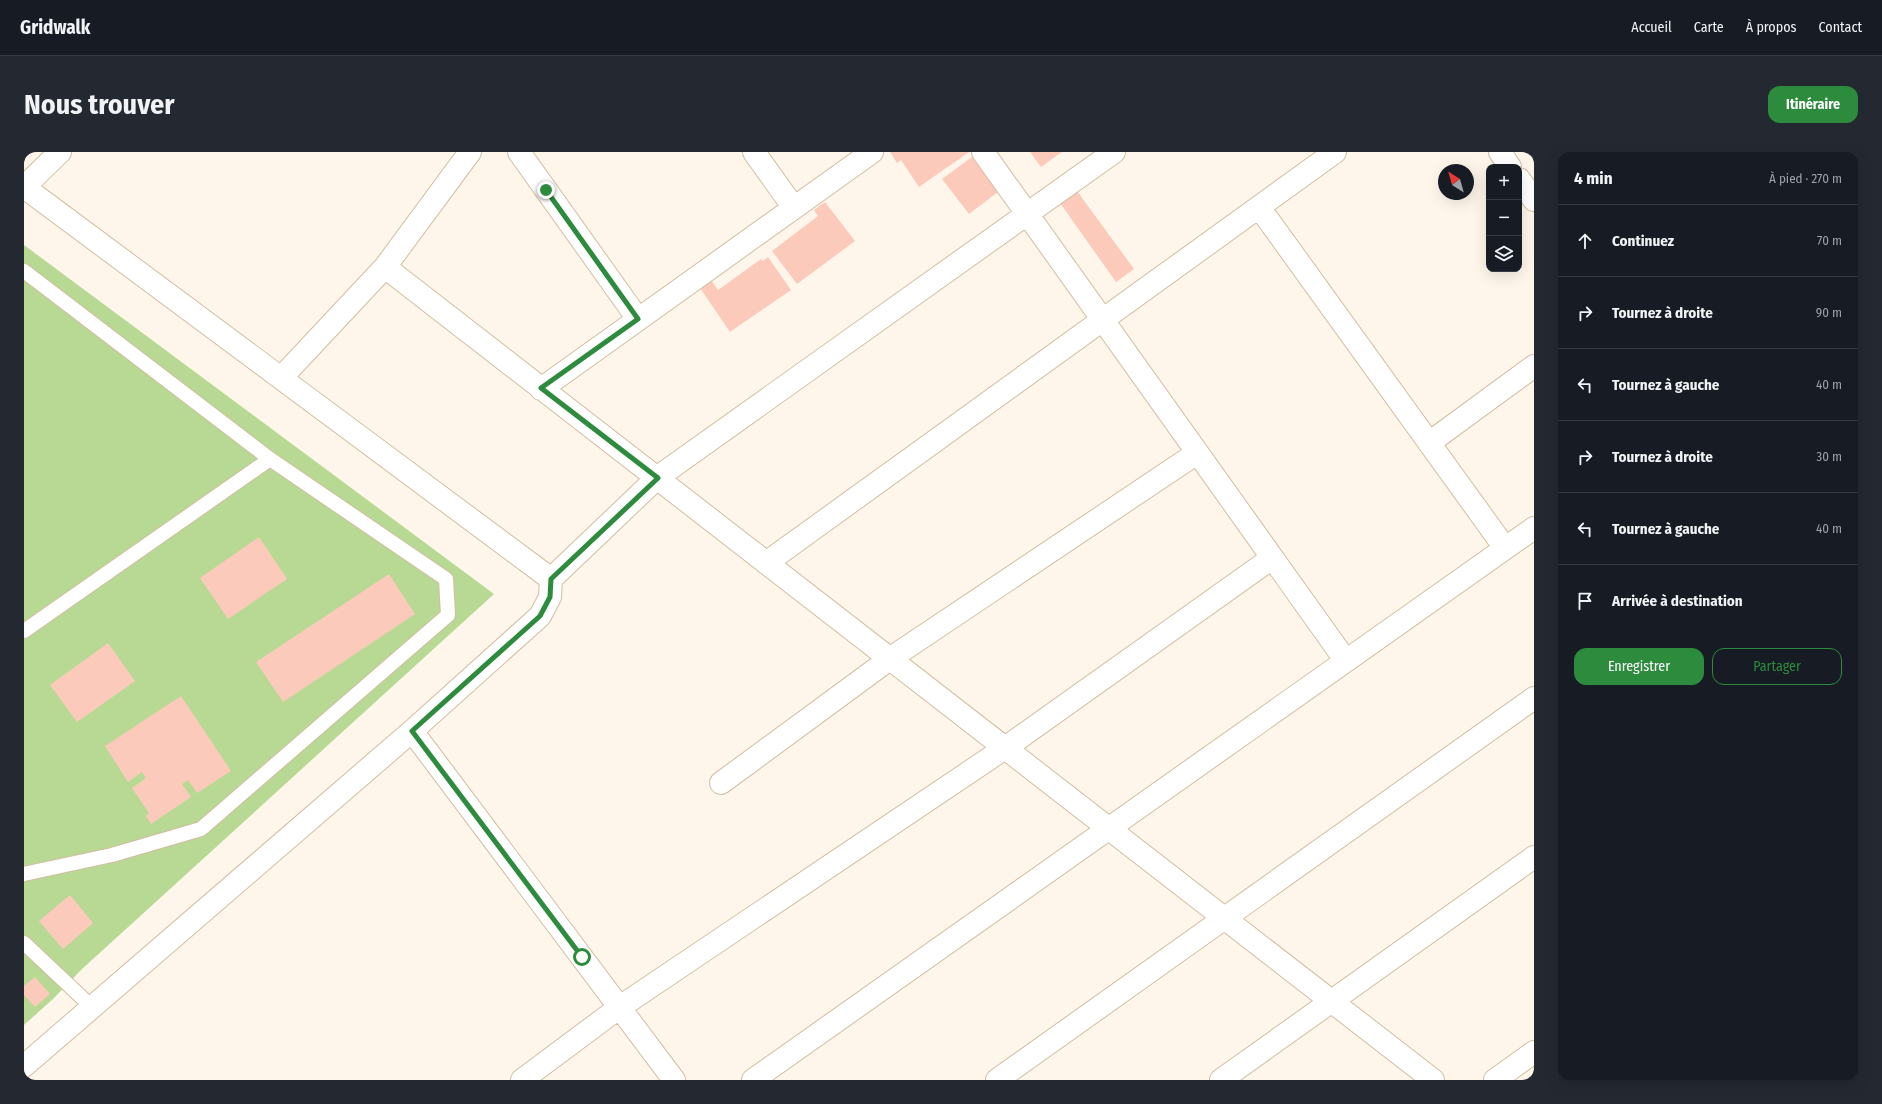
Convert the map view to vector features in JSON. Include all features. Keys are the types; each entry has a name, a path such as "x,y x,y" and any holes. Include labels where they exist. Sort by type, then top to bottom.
{"street":[{"path":"60,152 24,187 551,579"},
{"path":"281,378 385,268 470,152"},
{"path":"518,152 638,319"},
{"path":"754,152 794,208"},
{"path":"541,388 872,152"},
{"path":"983,152 1346,661"},
{"path":"24,1066 412,731 540,616 550,597 551,579 658,478 1114,152"},
{"path":"766,563 1335,152"},
{"path":"1500,152 1508,164"},
{"path":"1522,183 1534,200"},
{"path":"1259,207 1505,548"},
{"path":"385,268 891,658 1433,1080"},
{"path":"1429,443 1534,366"},
{"path":"721,783 891,658 1197,453"},
{"path":"753,1080 1534,528"},
{"path":"522,1080 620,1007 1005,748 1272,558"},
{"path":"997,1080 1534,698"},
{"path":"412,731 674,1080"},
{"path":"1220,1080 1534,857"},
{"path":"1495,1080 1534,1052"}],"lane":[{"path":"24,271 270,459 446,579 448,615 200,829 112,855 24,874"},
{"path":"24,631 270,459"},
{"path":"24,943 93,1008"}],"green space":[{"path":"24,245 494,594 82,969 53,999 24,1025"}],"building":[{"path":"890,152 969,152 919,187 901,160 897,163"},
{"path":"1030,152 1062,152 1041,167"},
{"path":"972,157 998,192 969,214 942,179"},
{"path":"1077,191 1134,269 1116,282 1060,203"},
{"path":"825,202 855,241 797,284 772,251 818,216 814,210"},
{"path":"768,257 791,290 730,332 700,288 711,280 718,290 761,259 763,261"},
{"path":"259,537 287,579 228,619 200,578"},
{"path":"389,574 415,614 283,702 256,662"},
{"path":"108,643 135,681 77,722 50,685"},
{"path":"181,696 231,771 197,793 188,780 182,784 191,797 151,824 146,816 149,813 132,788 146,778 142,772 128,782 105,746"},
{"path":"70,895 93,923 63,949 39,921"},
{"path":"35,977 50,994 35,1007 24,995 24,986"}],"route":[{"path":"546,190 638,319 541,388 658,478 551,579 550,597 540,616 412,731 582,957"}]}
